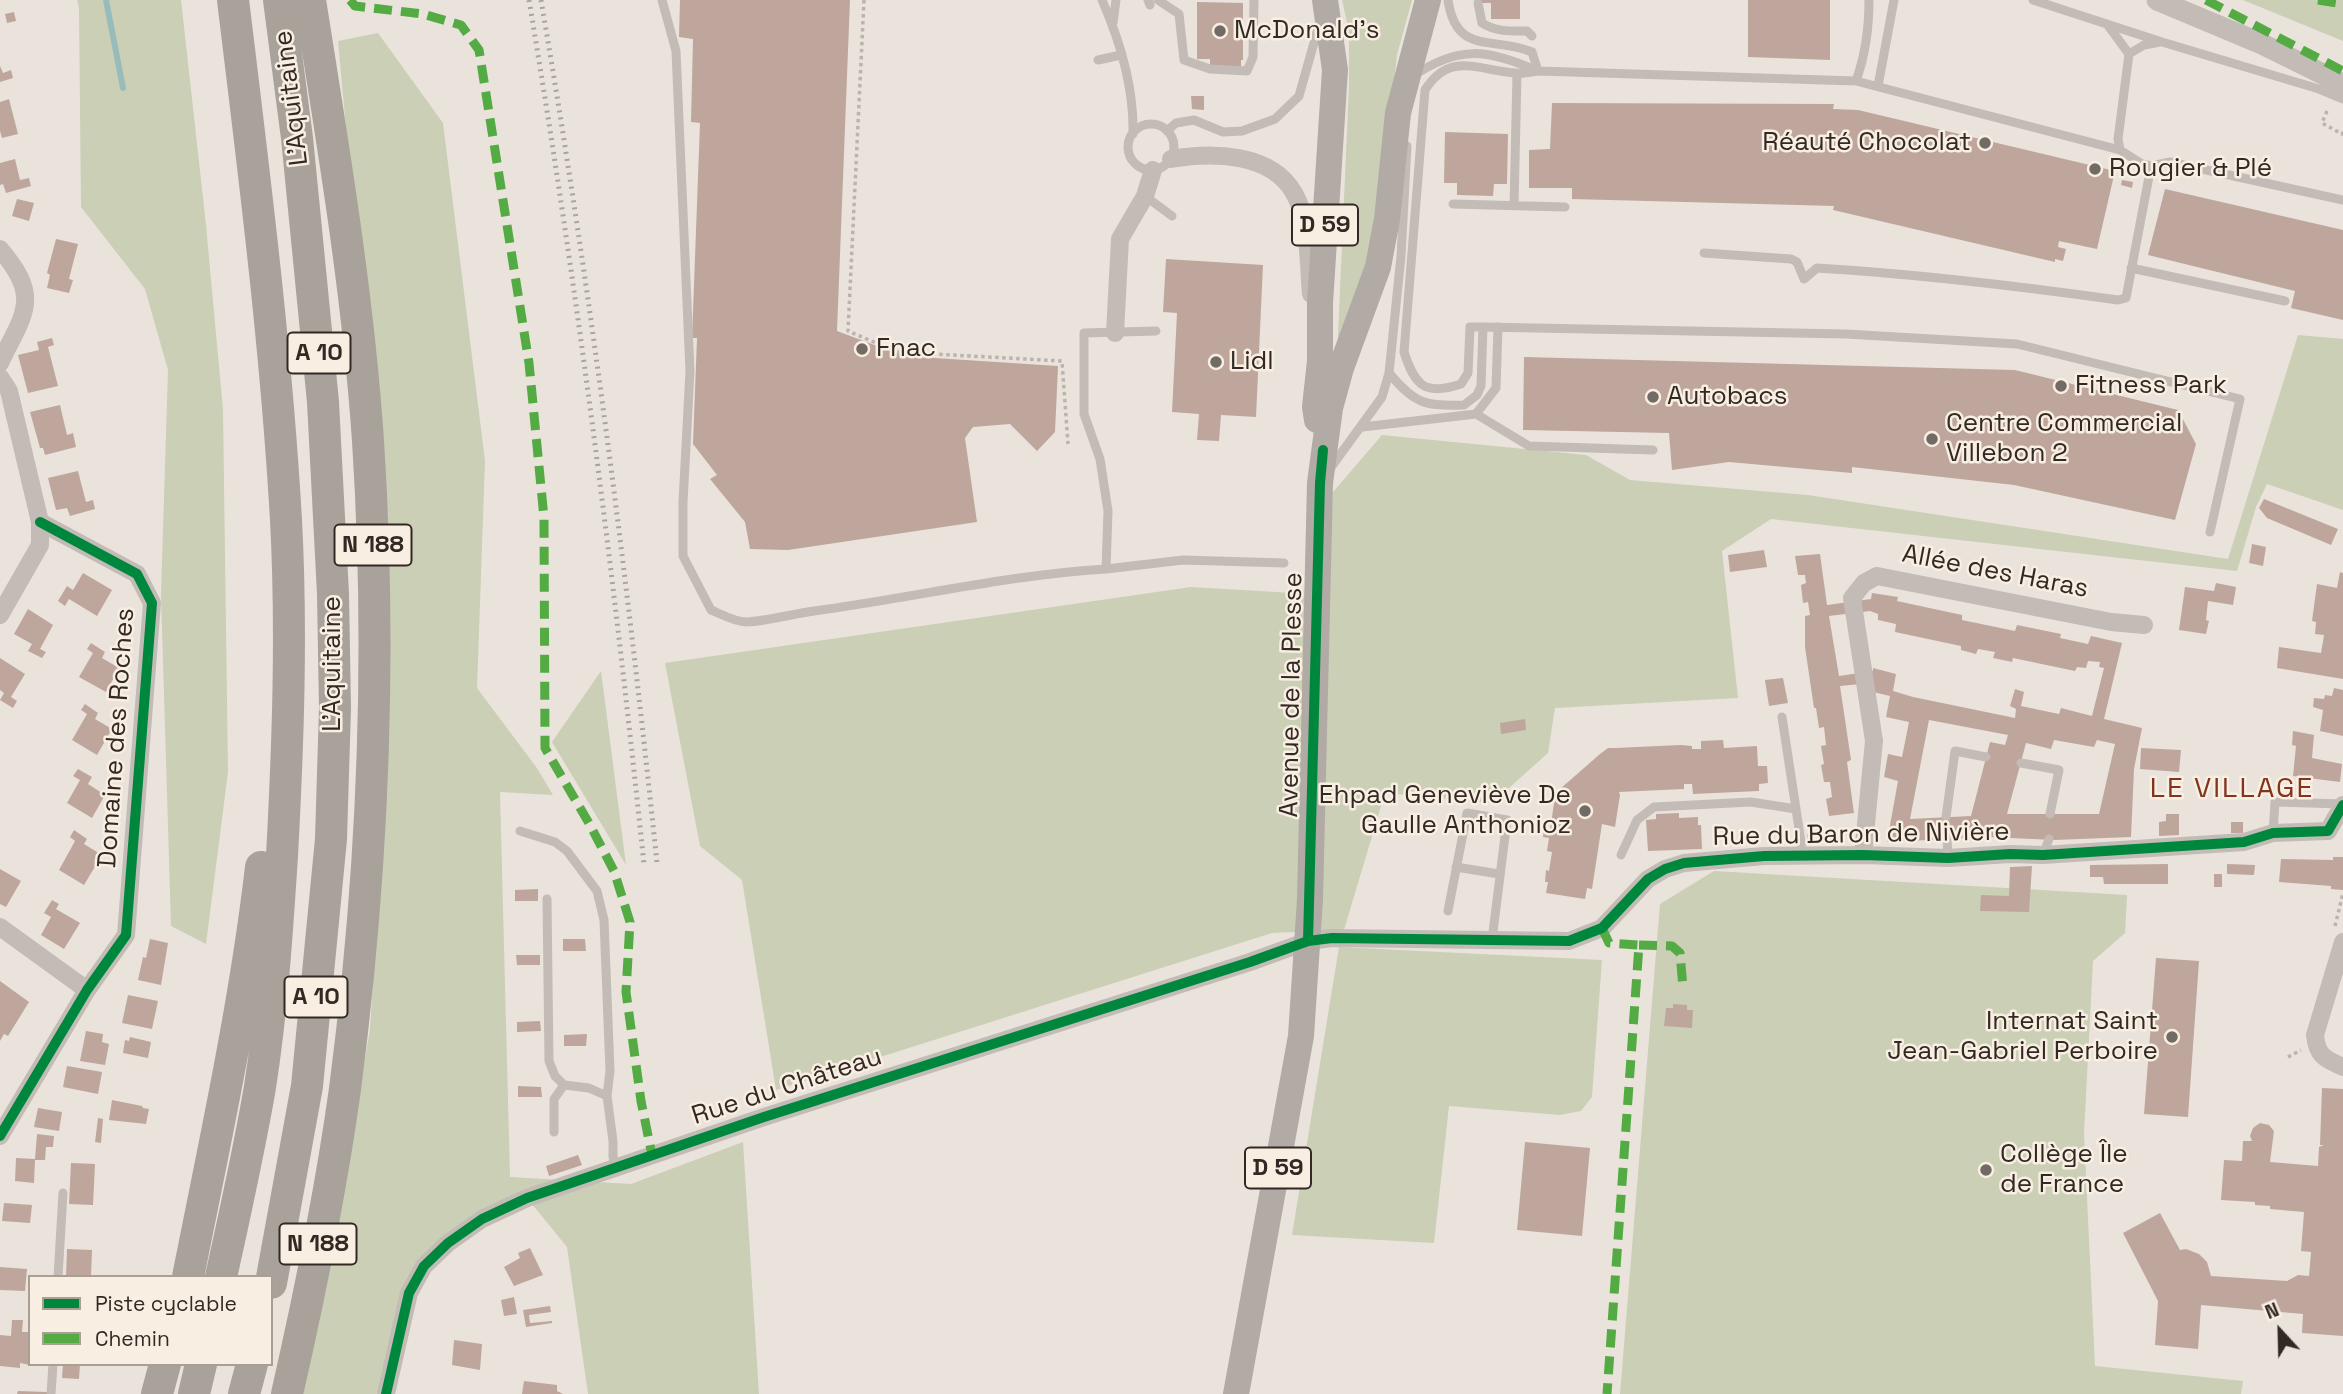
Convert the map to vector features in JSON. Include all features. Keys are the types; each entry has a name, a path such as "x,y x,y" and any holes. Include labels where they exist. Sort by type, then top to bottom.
{"highway":[{"name":"A 10","path":"221,1275 260,1086 275,964 286,777 288,679 283,485 258,195 233,0"},
{"name":"L'Aquitaine","path":"272,1275 307,1086 331,839 335,708 333,594 323,402 297,138 279,0"},
{"name":"N 188","path":"287,1394 309,1297 344,1092 360,958 374,740 374,608 368,439 348,250 310,0"},
{"path":"188,1275 254,927 271,788 286,777"},
{"path":"157,1394 164,1366"},
{"path":"194,1394 201,1366"},
{"path":"244,1394 251,1366"}],"main road":[{"name":"Avenue de la Plesse","path":"1236,1394 1301,1036 1308,942 1323,450 1330,408 1341,368 1378,267 1387,219 1398,113 1428,0"},
{"name":"Avenue de la Plesse","path":"1323,450 1315,407 1320,361 1320,290 1335,70 1325,2"}],"street":[{"path":"2157,0 2262,44 2343,84"},
{"path":"1171,159 1217,155 1246,160 1273,171 1293,192 1303,222 1320,361"},
{"path":"1115,333 1120,239 1145,196 1153,170"},
{"path":"0,249 14,265 26,291 22,318 0,365 9,391 40,522 40,545 0,615"},
{"name":"Domaine des Roches","path":"40,522 137,574 152,603 125,935 87,990"},
{"name":"Allée des Haras","path":"1863,855 1874,741 1852,598 1864,583 1877,576 2111,622 2144,625"},
{"name":"Rue du Baron de Nivière","path":"1308,942 1332,938 1569,942 1602,928 1648,879 1665,869 1684,863 1803,855 1948,858 2010,854 2046,847 2244,842 2273,833 2335,834 2343,805"},
{"path":"0,927 87,990 0,1136"},
{"name":"Rue du Château","path":"386,1394 409,1293 424,1266 448,1243 482,1219 527,1198 764,1117 1308,942"},
{"path":"2343,942 2315,1035 2316,1048 2326,1059 2343,1067"}],"lane":[{"path":"662,0 676,51 689,357 683,556 710,610 744,622 1053,573 1183,560 1284,563"},
{"path":"1102,0 1113,24 1133,110 1133,134 1128,148 1130,155 1139,166 1160,169 1171,159 1174,145 1167,131 1152,125 1133,110"},
{"path":"1113,24 1116,0"},
{"path":"1152,2 1179,14 1184,60 1210,69 1247,71 1253,58 1254,0"},
{"path":"1448,0 1450,13 1458,28 1471,40 1518,46 1532,52 1538,71"},
{"path":"1856,81 1869,21 1869,0"},
{"path":"1878,86 1894,0"},
{"path":"2033,0 2319,89 2343,99"},
{"path":"2181,0 2262,44"},
{"path":"1167,131 1177,123 1194,120 1223,132 1242,131 1275,119 1298,96 1325,2"},
{"path":"1478,3 1482,23 1489,28 1527,31 1532,36"},
{"path":"2106,24 2129,54 2118,139 2120,150"},
{"path":"2129,54 2144,45 2162,42"},
{"path":"1409,118 1406,82 1445,57 1459,54 1512,59 1538,71"},
{"path":"1098,60 1121,55"},
{"path":"2210,531 2240,399 2017,344 1846,334 1470,327 1468,373 1461,384 1444,389 1428,387 1412,377 1404,352 1425,90 1439,72 1467,65 1517,74 1538,71 1856,81 2120,150 2151,166 2170,162 2343,200"},
{"path":"1514,206 1517,74"},
{"path":"1133,134 1138,128 1152,125"},
{"path":"1320,483 1382,397 1389,373 1401,256 1408,132"},
{"path":"1704,253 1791,259 1797,262 1804,279 1817,268 1965,279 2118,300 2126,298 2151,166"},
{"path":"1145,196 1172,216"},
{"path":"1453,204 1565,207"},
{"path":"2131,268 2285,301"},
{"path":"1389,373 1419,402 1439,406 1464,405 1477,395 1481,386 1483,327"},
{"path":"1476,414 1496,388 1497,327"},
{"path":"1106,569 1108,511 1100,459 1084,414 1084,333 1156,331"},
{"path":"1362,427 1476,414 1529,446 1654,450"},
{"path":"1782,717 1803,855"},
{"path":"1946,817 1955,751 1986,757"},
{"path":"2021,763 2059,770 2050,814"},
{"path":"1621,855 1637,820 1654,807 1751,802 1796,809"},
{"path":"2273,833 2276,802 2343,805"},
{"path":"1448,911 1467,813 1507,820 1492,940"},
{"path":"520,831 555,842 567,851 597,891 604,920 610,1071 607,1096 617,1168"},
{"path":"1947,839 1948,858"},
{"path":"1456,867 1499,874"},
{"path":"547,899 549,1061 555,1076 564,1085 589,1087 607,1096"},
{"path":"554,1132 554,1099 564,1085"},
{"path":"58,1275 63,1194"},
{"path":"51,1394 53,1366"}],"path":[{"path":"864,0 848,331 897,352 1062,361 1068,444"},
{"path":"2328,111 2322,123 2342,134 2343,132"},
{"path":"2342,898 2343,893"}],"green space":[{"path":"77,0 181,0 223,410 228,772 206,944 171,926 161,595 168,370 145,289 81,207"},
{"path":"1342,0 1412,0 1397,55 1376,241 1337,357 1349,86 1349,32"},
{"path":"2243,0 2343,0 2343,41"},
{"path":"378,33 443,123 485,461 477,688 537,768 553,795 500,792 510,1177 631,1184 743,1142 759,1394 588,1394 567,1247 527,1198 424,1266 385,1394 299,1394 324,1297 370,1029 386,777 386,564 338,41"},
{"path":"2298,335 2343,339 2343,510 2267,484 2256,507 2237,571 1771,519 1722,551 1738,698 1555,708 1548,753 1492,803 1385,793 1344,930 1272,933 776,1090 742,880 700,846 665,663 1191,587 1294,593 1326,585 1333,492 1382,435 1586,455 1630,480 1808,495 2228,559"},
{"path":"601,671 626,865 552,742"},
{"name":"Collège Île de France","path":"1714,871 2127,895 2125,933 2093,961 2084,1134 2095,1366 2243,1381 2241,1394 1620,1394 1660,904"},
{"path":"1339,947 1602,960 1592,1097 1581,1111 1560,1115 1449,1106 1434,1243 1292,1235"}],"building":[{"path":"680,0 850,0 837,331 904,356 1058,366 1055,432 1037,451 1010,424 973,427 965,438 977,522 788,550 750,549 745,522 710,479 717,475 693,444 697,338 692,338 700,123 691,122 693,39 679,37"},
{"path":"1475,0 1520,0 1520,19 1491,19 1491,3 1475,3"},
{"path":"1748,0 1830,0 1830,60 1748,57"},
{"name":"McDonald's","path":"1197,2 1243,3 1241,70 1210,69 1210,59 1197,59"},
{"path":"14,12 16,21 7,23 5,14"},
{"path":"0,66 3,73 11,70 13,78 0,82"},
{"path":"1191,96 1204,96 1204,110 1192,109"},
{"path":"9,99 18,134 2,138 0,102"},
{"path":"1552,103 1834,104 1833,109 1858,110 2115,171 2097,249 2059,241 2058,247 2066,249 2063,261 2055,259 2055,262 1833,210 1834,206 1572,199 1572,188 1529,188 1529,150 1550,149"},
{"path":"1445,132 1508,134 1507,184 1494,184 1493,196 1457,195 1457,183 1444,183"},
{"path":"15,159 20,180 29,178 31,186 6,193 3,184 0,185 0,163"},
{"path":"2122,180 2133,182 2132,188 2121,185"},
{"path":"2165,189 2343,230 2343,320 2291,308 2295,291 2148,255"},
{"path":"17,199 34,203 29,221 12,216"},
{"path":"56,239 78,244 69,279 73,280 69,293 47,288 50,275 47,273"},
{"name":"Lidl","path":"1166,259 1263,265 1256,417 1221,415 1219,441 1197,440 1199,414 1172,412 1177,313 1163,312"},
{"path":"52,338 54,345 48,347 58,386 28,393 18,355 39,350 37,342"},
{"name":"Centre Commercial Villebon 2","path":"1524,357 2015,370 2178,410 2196,444 2175,520 2014,485 1852,467 1852,473 1729,462 1672,470 1669,433 1523,430"},
{"path":"60,405 67,435 73,433 76,447 45,455 43,448 40,448 30,412"},
{"path":"78,471 86,502 93,500 95,509 70,516 67,508 56,510 48,478"},
{"path":"2264,499 2338,529 2331,545 2267,518 2259,508"},
{"path":"2252,544 2266,547 2263,566 2249,563"},
{"path":"1764,550 1767,567 1730,572 1728,555"},
{"path":"1820,554 1827,605 1871,599 1872,593 1898,597 1897,601 1962,615 1962,620 2015,631 2017,625 2061,634 2060,638 2088,644 2091,636 2122,643 2104,719 2142,728 2134,769 2131,837 2054,840 1989,837 1887,842 1898,781 1884,777 1888,754 1902,757 1909,722 1886,717 1890,696 1869,691 1871,683 1840,686 1851,760 1847,762 1854,813 1829,816 1826,799 1832,797 1830,782 1824,782 1821,765 1824,764 1821,746 1826,745 1824,727 1819,728 1814,708 1805,647 1805,616 1810,615 1808,602 1803,603 1801,585 1806,583 1805,575 1798,575 1795,556","holes":["1870,611 1878,614 1878,620 1896,624 1895,632 1961,646 1961,650 1976,654 1978,649 1995,652 1993,658 2012,662 2013,658 2075,671 2077,667 2086,668 2088,661 2100,662 2099,667 2104,668 2092,716 2061,708 2059,714 2021,706 2024,692 2015,689 2010,706 2016,709 2015,718 1893,691 1896,674 1873,668 1873,671 1839,676 1829,616","1929,720 2008,735 2005,745 1990,742 1971,816 1910,819","2054,740 2094,747 2097,740 2115,744 2099,814 2007,814 2026,743 2051,749"]},
{"path":"2340,572 2343,573 2343,679 2277,668 2279,647 2321,653 2324,635 2315,634 2316,622 2312,621 2317,584 2337,588"},
{"path":"83,573 112,590 97,616 69,599 65,606 58,601 67,586 73,590"},
{"path":"2216,583 2236,587 2233,605 2208,601 2206,620 2209,621 2206,634 2179,630 2185,587 2214,591"},
{"path":"28,609 53,625 40,649 46,652 42,658 28,651 32,644 14,634"},
{"path":"91,643 105,652 102,658 119,668 106,692 79,677 93,653 87,649"},
{"path":"0,658 25,674 11,697 17,701 13,708 0,700 4,693 0,690"},
{"path":"1783,678 1788,703 1769,706 1765,680"},
{"path":"2334,688 2343,690 2343,736 2320,731 2323,710 2313,707 2314,698 2332,696"},
{"path":"85,704 98,713 95,719 112,729 97,755 72,740 87,714 81,710"},
{"path":"1525,719 1526,730 1501,734 1500,723"},
{"path":"2293,731 2314,735 2312,758 2342,764 2340,782 2293,776 2296,746 2292,745"},
{"name":"Ehpad Geneviève De Gaulle Anthonioz","path":"1723,740 1724,748 1757,746 1758,766 1767,766 1768,783 1759,784 1759,791 1693,794 1692,784 1684,784 1684,789 1619,792 1615,827 1602,824 1592,889 1587,888 1585,899 1546,893 1546,870 1549,871 1552,852 1547,851 1549,838 1543,837 1544,829 1550,830 1555,797 1562,791 1560,789 1600,754 1608,748 1681,745 1701,749 1701,741"},
{"path":"2141,748 2181,750 2179,772 2140,769"},
{"path":"78,769 92,777 88,784 105,795 92,818 67,803 80,780 73,776"},
{"path":"1679,813 1679,818 1698,817 1702,849 1648,851 1646,820 1656,819 1656,814"},
{"path":"2166,814 2179,814 2179,835 2159,836 2159,822 2166,821"},
{"path":"2231,822 2243,822 2243,833 2231,833"},
{"path":"74,830 87,839 84,844 102,855 84,885 59,870 75,841 70,837"},
{"path":"1814,833 1816,844 1808,845 1807,834"},
{"path":"2333,857 2343,857 2343,890 2331,889 2331,886 2279,882 2281,859 2333,860"},
{"path":"2168,864 2168,884 2104,884 2103,877 2090,877 2090,865"},
{"path":"2227,864 2255,865 2254,875 2227,874"},
{"path":"2032,866 2029,912 1980,911 1981,895 2009,896 2010,867"},
{"path":"0,869 21,881 6,907 0,904"},
{"path":"2214,874 2222,874 2222,887 2214,887"},
{"path":"538,889 538,901 515,901 515,890"},
{"path":"52,900 59,904 56,909 80,923 64,949 41,935 51,917 44,913"},
{"path":"150,939 168,943 161,985 138,980"},
{"path":"563,939 585,939 586,951 563,951"},
{"path":"516,955 540,955 540,965 517,965"},
{"name":"Internat Saint Jean-Gabriel Perboire","path":"2156,958 2199,961 2188,1117 2144,1114"},
{"path":"0,981 29,1002 8,1036 4,1034 0,1041"},
{"path":"128,995 158,1001 152,1029 122,1023"},
{"path":"1673,1004 1687,1005 1687,1010 1693,1010 1692,1028 1664,1026 1666,1008 1673,1008"},
{"path":"540,1021 541,1031 517,1032 517,1022"},
{"path":"86,1031 103,1034 102,1042 109,1044 105,1065 80,1061"},
{"path":"587,1034 586,1046 564,1046 564,1035"},
{"path":"130,1037 151,1042 148,1058 123,1053 125,1040 129,1041"},
{"path":"67,1066 102,1072 98,1094 63,1087"},
{"path":"518,1086 541,1087 542,1097 518,1097"},
{"path":"2322,1088 2343,1089 2343,1336 2302,1333 2303,1314 2201,1305 2198,1349 2155,1345 2158,1301 2123,1233 2160,1213 2180,1250 2186,1249 2199,1254 2207,1262 2211,1276 2287,1281 2298,1275 2309,1276 2311,1252 2301,1251 2304,1212 2270,1209 2270,1206 2255,1205 2255,1202 2221,1200 2224,1160 2242,1161 2243,1141 2252,1141 2250,1136 2253,1128 2260,1123 2269,1125 2274,1131 2270,1162 2318,1166 2319,1147 2324,1145 2320,1145"},
{"path":"112,1100 149,1109 146,1124 109,1120"},
{"path":"38,1108 62,1112 59,1131 34,1127"},
{"path":"98,1118 103,1119 101,1143 95,1142"},
{"path":"37,1134 54,1136 53,1147 46,1147 45,1160 35,1160 34,1183 15,1181 16,1158 35,1159"},
{"path":"1525,1142 1590,1148 1582,1236 1517,1230"},
{"path":"578,1155 582,1165 549,1176 546,1166"},
{"path":"71,1163 95,1164 93,1205 69,1204"},
{"path":"4,1203 32,1205 30,1223 2,1221"},
{"path":"530,1248 543,1275 514,1286 504,1267 520,1258 518,1253"},
{"path":"67,1249 92,1250 91,1275 66,1275"},
{"path":"0,1267 27,1269 25,1291 0,1290"},
{"path":"514,1297 517,1314 504,1316 501,1300"},
{"path":"550,1306 551,1312 529,1315 530,1323 552,1323 526,1327 523,1310"},
{"path":"12,1320 23,1320 22,1332 28,1332 28,1365 20,1363 20,1368 0,1366 0,1335 11,1336"},
{"path":"454,1340 482,1344 480,1370 452,1365"},
{"path":"63,1366 80,1366 79,1379 62,1378"},
{"path":"524,1381 557,1385 557,1391 563,1394 522,1394"},
{"path":"18,1391 47,1392 47,1394 17,1394"}],"waterway":[{"path":"106,0 123,88"}],"railway":[{"path":"529,0 593,431 644,865"},
{"path":"541,0 576,215 606,431 657,863"}],"marked path":[{"path":"350,0 355,6 423,14 461,25 479,50 529,363 544,518 545,748 614,871 630,922 626,992 641,1101 652,1155"},
{"path":"2206,0 2343,71"},
{"path":"2318,0 2343,4"},
{"path":"1602,928 1609,943 1639,945 1607,1394"},
{"path":"1639,945 1672,946 1680,953 1683,988"}],"cycle path":[{"path":"1308,941 1323,450"},
{"path":"0,1136 87,990 126,935 152,603 137,574 40,522"},
{"path":"386,1394 409,1293 424,1266 448,1243 482,1219 527,1198 764,1117 1250,962 1308,941 1332,938 1569,941 1602,928 1648,879 1665,869 1684,863 1764,856 1948,858 2043,855 2244,842 2273,833 2328,831 2343,805"}],"place":[{"name":"McDonald's","path":"1220,31"},
{"name":"Réauté Chocolat","path":"1985,143"},
{"name":"Rougier & Plé","path":"2095,169"},
{"name":"Fnac","path":"862,349"},
{"name":"Lidl","path":"1216,362"},
{"name":"Fitness Park","path":"2061,386"},
{"name":"Autobacs","path":"1653,397"},
{"name":"Centre Commercial Villebon 2","path":"1932,439"},
{"name":"Ehpad Geneviève De Gaulle Anthonioz","path":"1585,811"},
{"name":"Internat Saint Jean-Gabriel Perboire","path":"2172,1037"},
{"name":"Collège Île de France","path":"1986,1170"}],"district":[{"name":"LE VILLAGE","path":"2232,789"}]}
